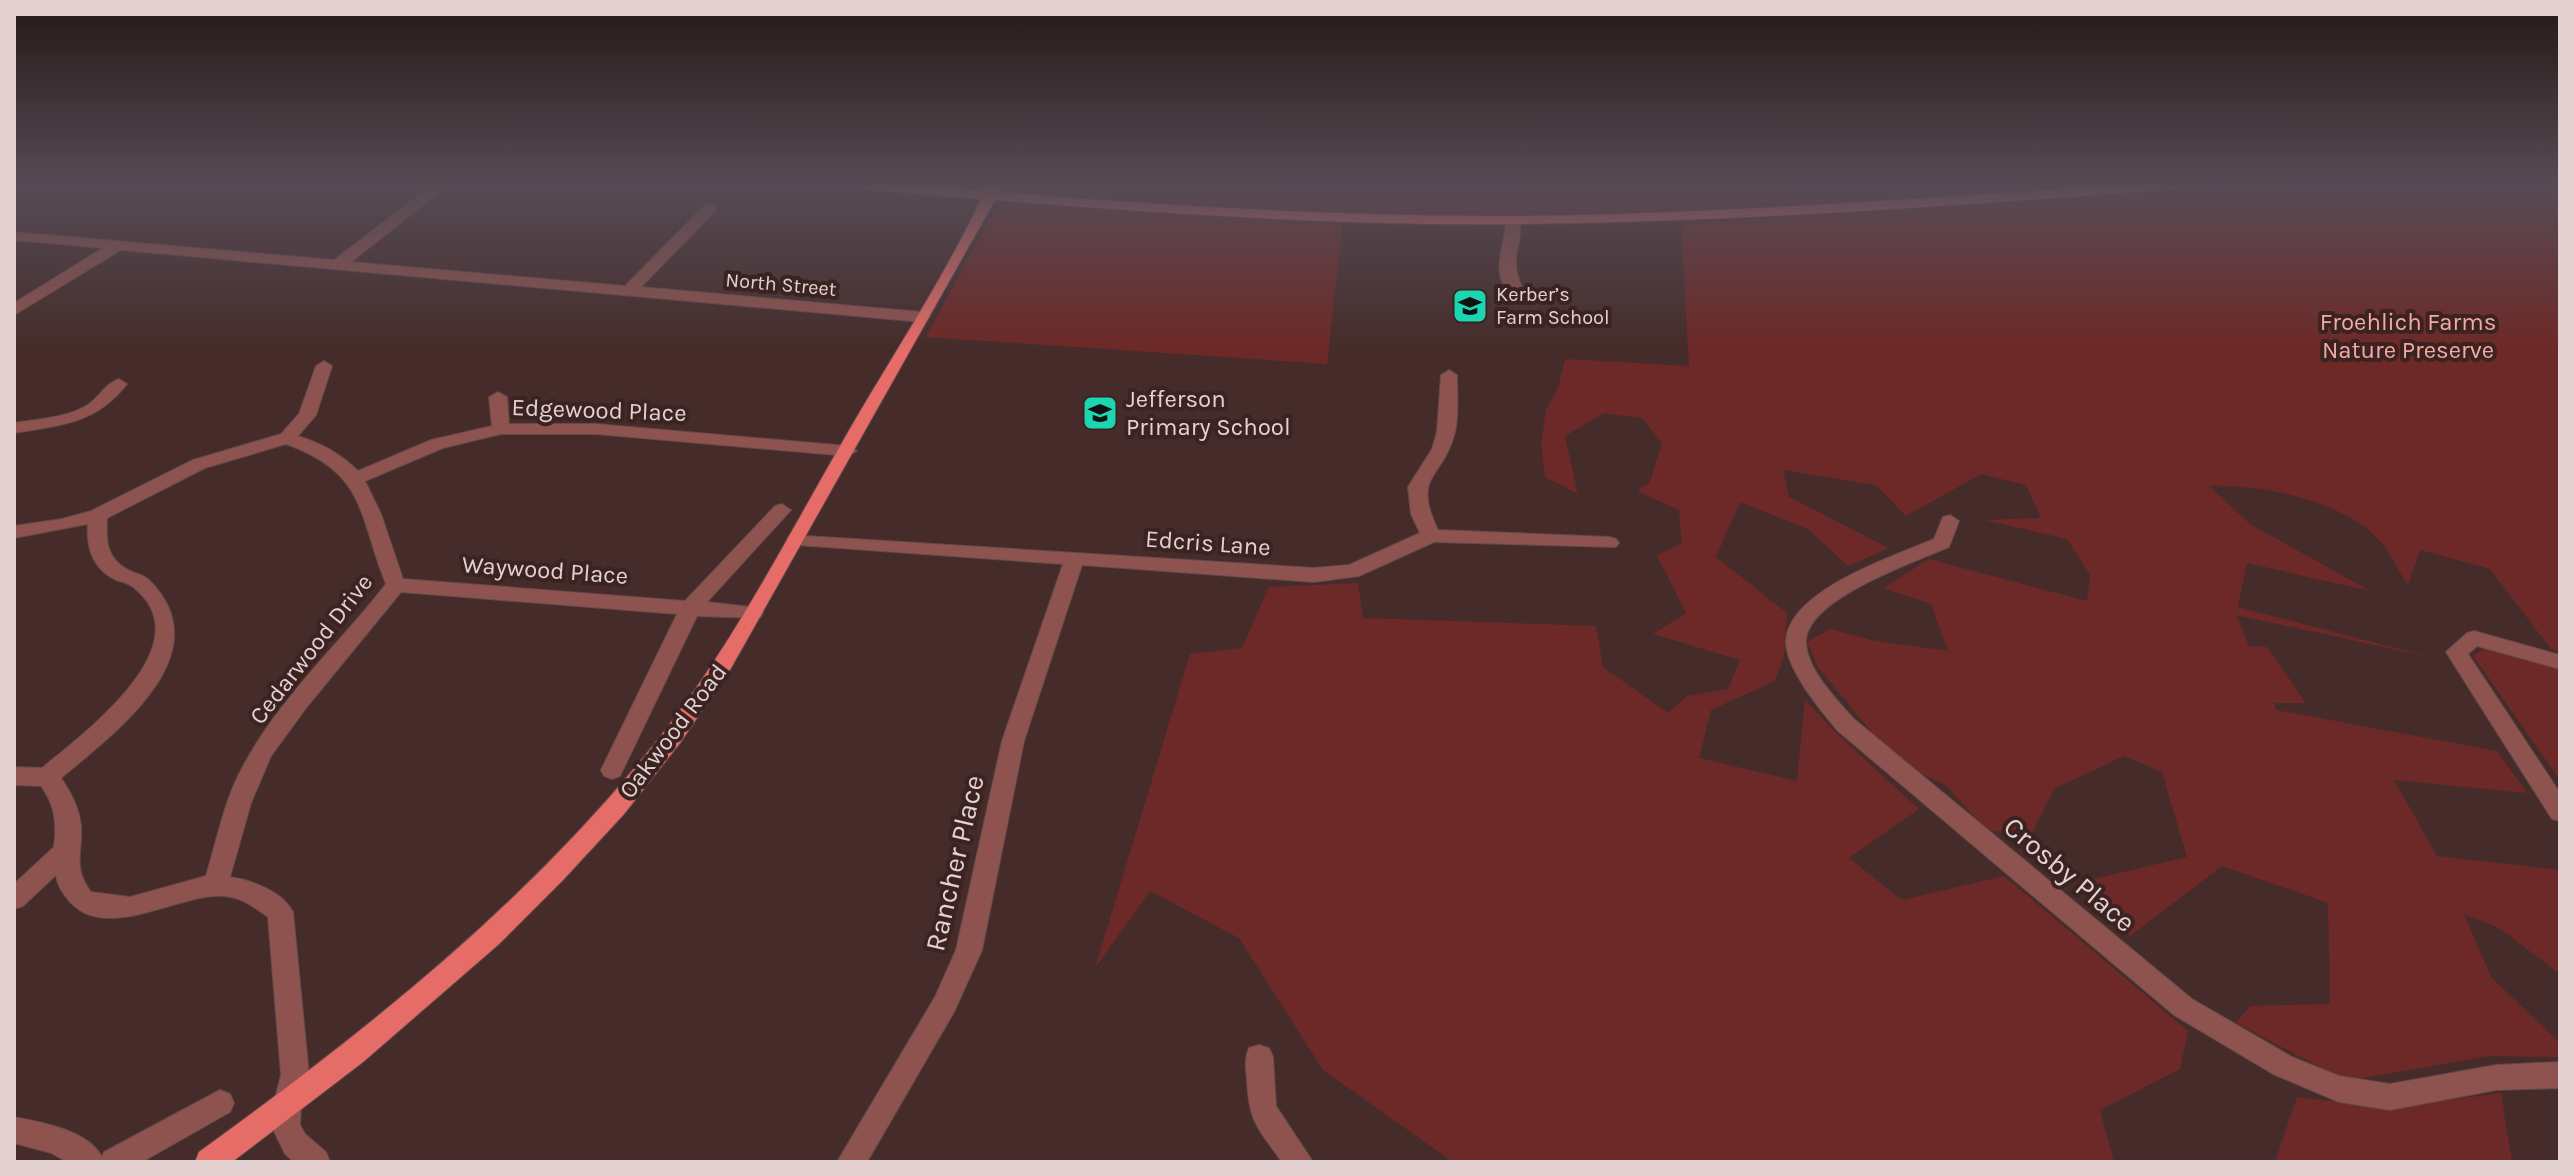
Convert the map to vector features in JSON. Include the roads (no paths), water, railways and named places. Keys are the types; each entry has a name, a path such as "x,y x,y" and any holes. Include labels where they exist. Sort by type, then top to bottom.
{"main road":[{"name":"Oakwood Road","path":"209,1162 287,1106 440,984 573,856 643,777 689,717 753,613 848,451 966,238"}],"street":[{"name":"North Street","path":"33,238 922,317"},
{"path":"337,265 372,238"},
{"path":"630,290 681,238"},
{"path":"1510,238 1506,268 1514,287"},
{"path":"14,310 117,246"},
{"path":"287,438 307,415 324,366"},
{"path":"1431,536 1417,510 1414,494 1420,477 1431,464 1446,434 1449,375"},
{"path":"14,428 72,418 96,407 119,384"},
{"path":"498,397 501,429"},
{"name":"Edgewood Place","path":"356,478 437,444 501,429 596,429 848,451"},
{"path":"14,532 63,525 98,515 199,464 287,438 331,456 356,478"},
{"name":"Cedarwood Drive","path":"216,884 249,778 275,734 370,621 396,585 356,478"},
{"name":"Oakwood Road","path":"612,770 691,607 782,510"},
{"path":"14,776 47,777 133,700 161,662 168,627 158,603 140,582 106,564 95,546 98,515"},
{"name":"Crosby Place","path":"1950,521 1942,543 1843,588 1818,603 1802,621 1796,640 1807,672 1822,699 1846,725 2183,1007 2267,1056 2352,1094 2389,1097 2471,1081 2560,1075"},
{"name":"Edcris Lane","path":"797,539 1314,575 1352,571 1431,536 1609,543"},
{"name":"Rancher Place","path":"851,1162 945,1004 969,950 1013,741 1074,559"},
{"name":"Waywood Place","path":"396,585 753,613"},
{"path":"2560,662 2474,638 2456,652 2560,812"},
{"path":"47,777 61,796 69,825 66,851 69,882 82,900 104,907 128,908 180,891 216,884 257,893 280,912 295,1075 287,1106 286,1127 295,1144 316,1162"},
{"path":"14,899 66,851"},
{"path":"1259,1057 1262,1110 1299,1162"},
{"path":"114,1162 220,1103"},
{"path":"14,1130 77,1150 89,1162"}],"place":[{"name":"Kerber’s Farm School","path":"1470,306"},
{"name":"Jefferson Primary School","path":"1100,413"}],"park label":[{"name":"Froehlich Farms Nature Preserve","path":"2408,336"}]}
